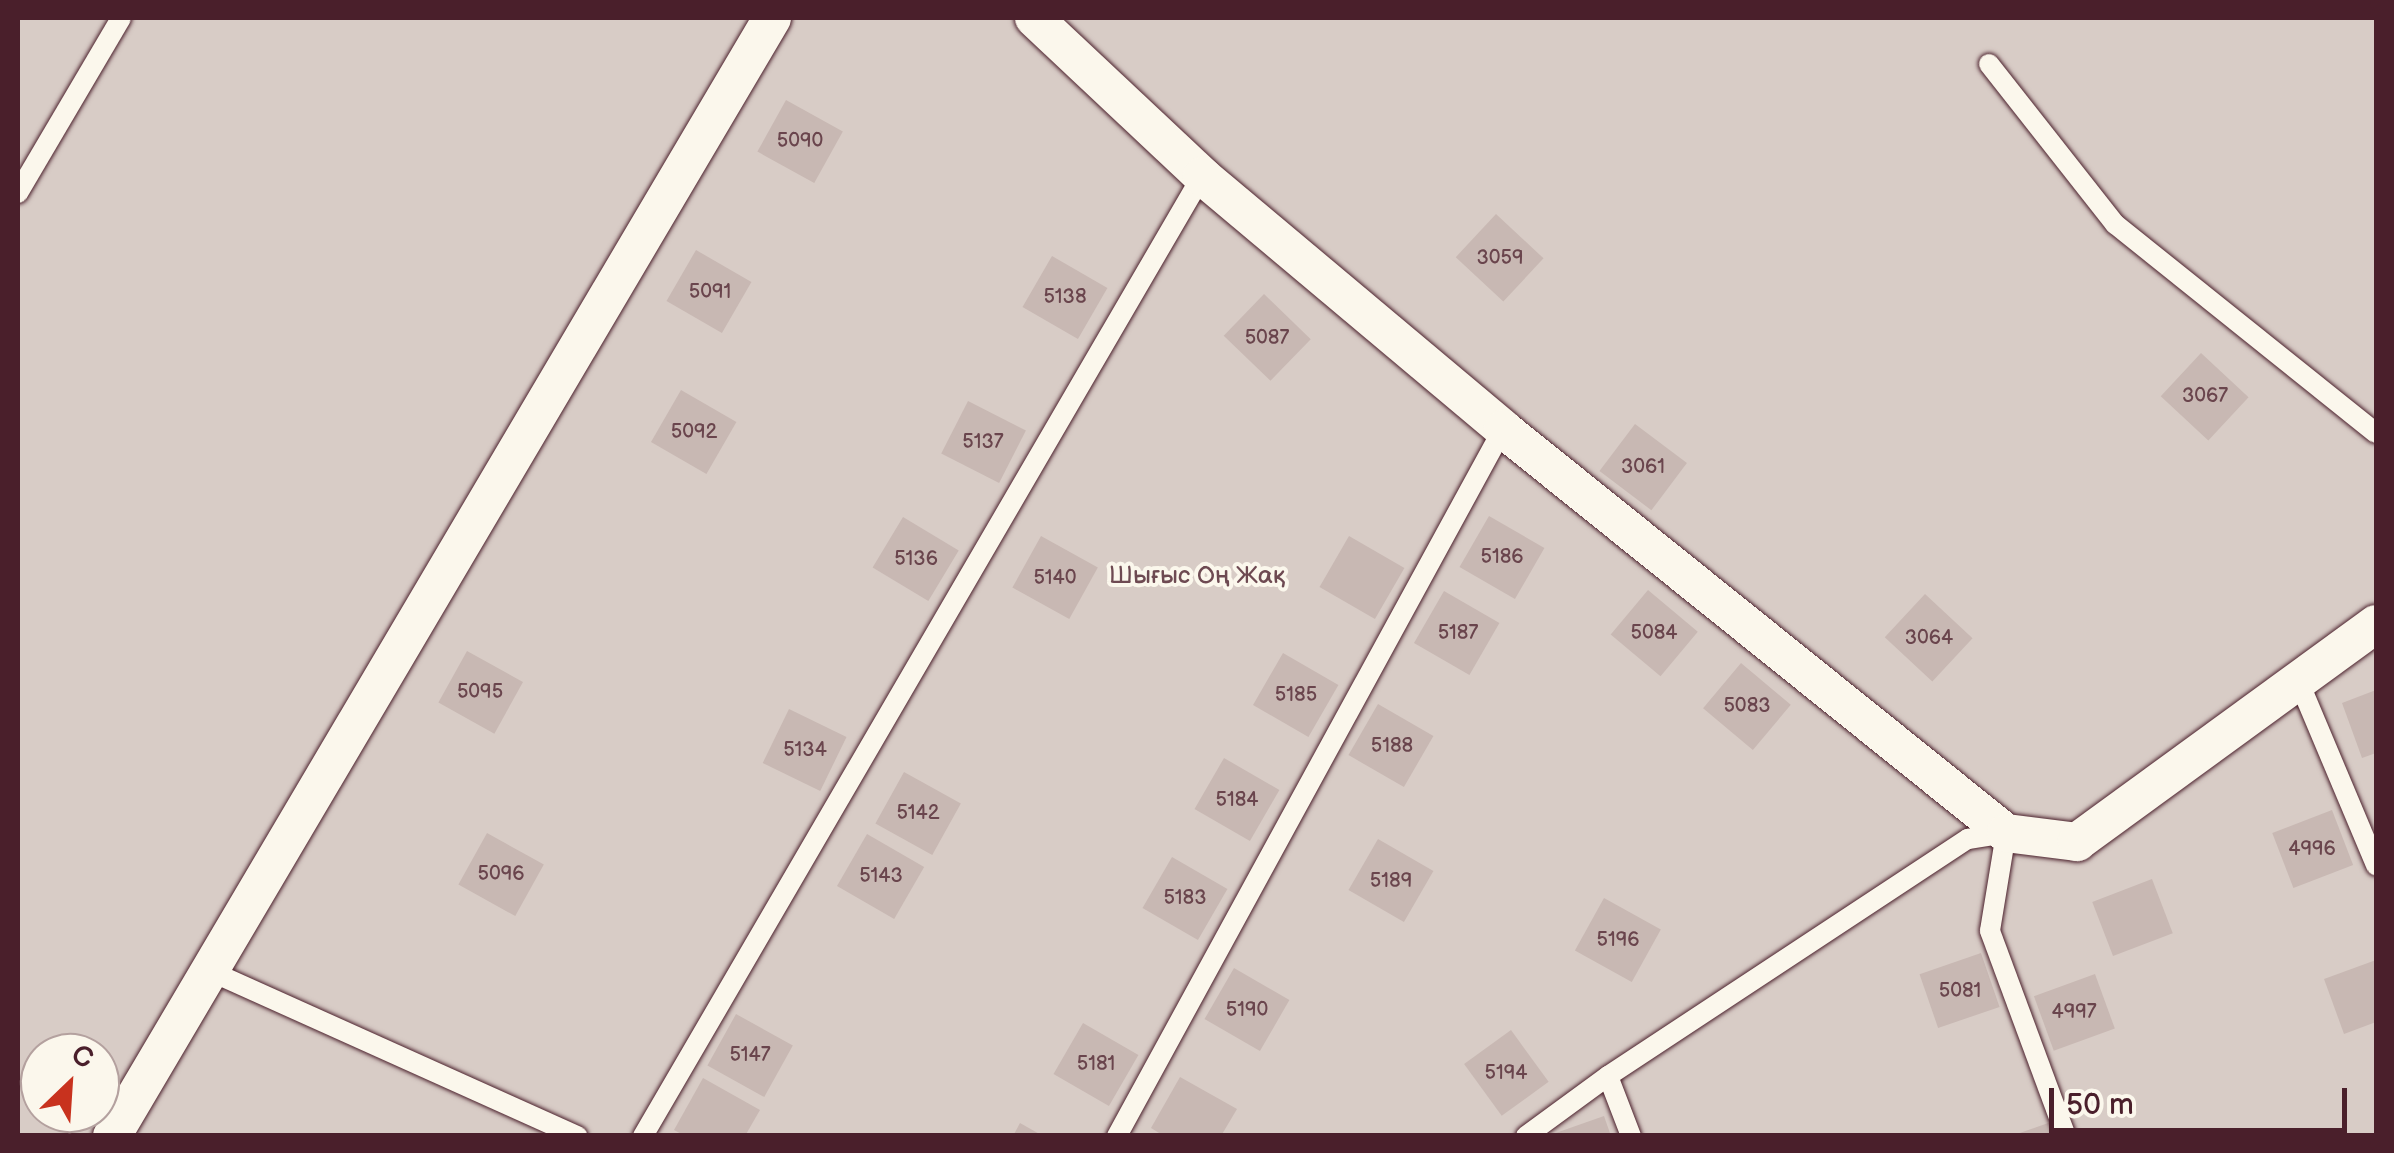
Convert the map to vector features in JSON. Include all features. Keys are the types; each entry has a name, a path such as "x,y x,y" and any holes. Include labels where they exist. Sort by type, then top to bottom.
{"street":[{"path":"112,1136 772,18"},
{"path":"1034,18 1202,176 1503,429 2006,833 2077,842 2376,624"}],"lane":[{"path":"18,192 121,18"},
{"path":"1989,64 2114,224 2376,433"},
{"path":"643,1136 1202,176"},
{"path":"1117,1136 1503,429"},
{"path":"2299,682 2376,865"},
{"path":"1526,1136 1608,1076 1968,839 2006,833 1990,932 2066,1136"},
{"path":"210,971 578,1136"},
{"path":"1608,1076 1631,1136"}],"green space":[{"name":"Шығыс Оң Жақ","path":"18,18 2376,18 2376,1135 18,1135"}],"building":[{"path":"786,100 843,132 814,183 757,152"},
{"path":"1496,214 1544,258 1503,301 1456,257"},
{"path":"696,250 751,282 722,333 666,301"},
{"path":"1052,256 1107,288 1078,339 1022,307"},
{"path":"1264,294 1311,339 1270,381 1224,336"},
{"path":"2201,353 2249,397 2208,440 2161,396"},
{"path":"681,390 736,422 706,474 651,442"},
{"path":"968,401 1026,431 999,483 941,454"},
{"path":"1635,424 1687,463 1651,510 1599,471"},
{"path":"1489,516 1544,548 1515,599 1460,567"},
{"path":"903,517 959,550 928,601 873,568"},
{"path":"1041,536 1098,568 1069,619 1012,588"},
{"path":"1349,536 1404,568 1375,619 1320,587"},
{"path":"1648,590 1698,632 1661,676 1611,634"},
{"path":"1444,591 1499,623 1469,675 1414,643"},
{"path":"1925,594 1973,638 1932,681 1885,637"},
{"path":"467,651 523,682 494,734 438,703"},
{"path":"1283,653 1338,685 1308,737 1253,705"},
{"path":"1741,663 1791,705 1753,750 1703,708"},
{"path":"2376,690 2376,753 2362,758 2342,703"},
{"path":"1378,704 1433,736 1404,787 1348,755"},
{"path":"789,709 847,737 820,791 763,763"},
{"path":"1224,758 1279,790 1250,841 1194,809"},
{"path":"904,772 961,804 932,855 875,824"},
{"path":"2332,810 2353,865 2293,888 2272,833"},
{"path":"487,833 544,865 515,916 458,885"},
{"path":"867,834 924,867 894,919 837,886"},
{"path":"1378,839 1433,871 1404,922 1348,890"},
{"path":"1172,857 1227,889 1198,940 1142,908"},
{"path":"2152,879 2173,933 2113,956 2092,902"},
{"path":"1604,898 1661,930 1632,982 1575,950"},
{"path":"1981,953 2000,1007 1938,1028 1920,974"},
{"path":"2376,960 2376,1022 2344,1034 2324,979"},
{"path":"1234,968 1289,1000 1260,1051 1204,1019"},
{"path":"2095,974 2115,1029 2054,1051 2034,996"},
{"path":"736,1014 793,1046 764,1097 707,1066"},
{"path":"1083,1023 1138,1055 1109,1106 1054,1074"},
{"path":"1511,1030 1549,1082 1502,1116 1464,1064"},
{"path":"1180,1077 1237,1109 1221,1136 1164,1136 1151,1128"},
{"path":"703,1078 760,1110 745,1136 685,1136 674,1130"},
{"path":"1604,1116 1611,1136 1550,1135"},
{"path":"2051,1122 2056,1136 2014,1136 2014,1135"},
{"path":"1020,1123 1043,1136 1013,1136"}]}
